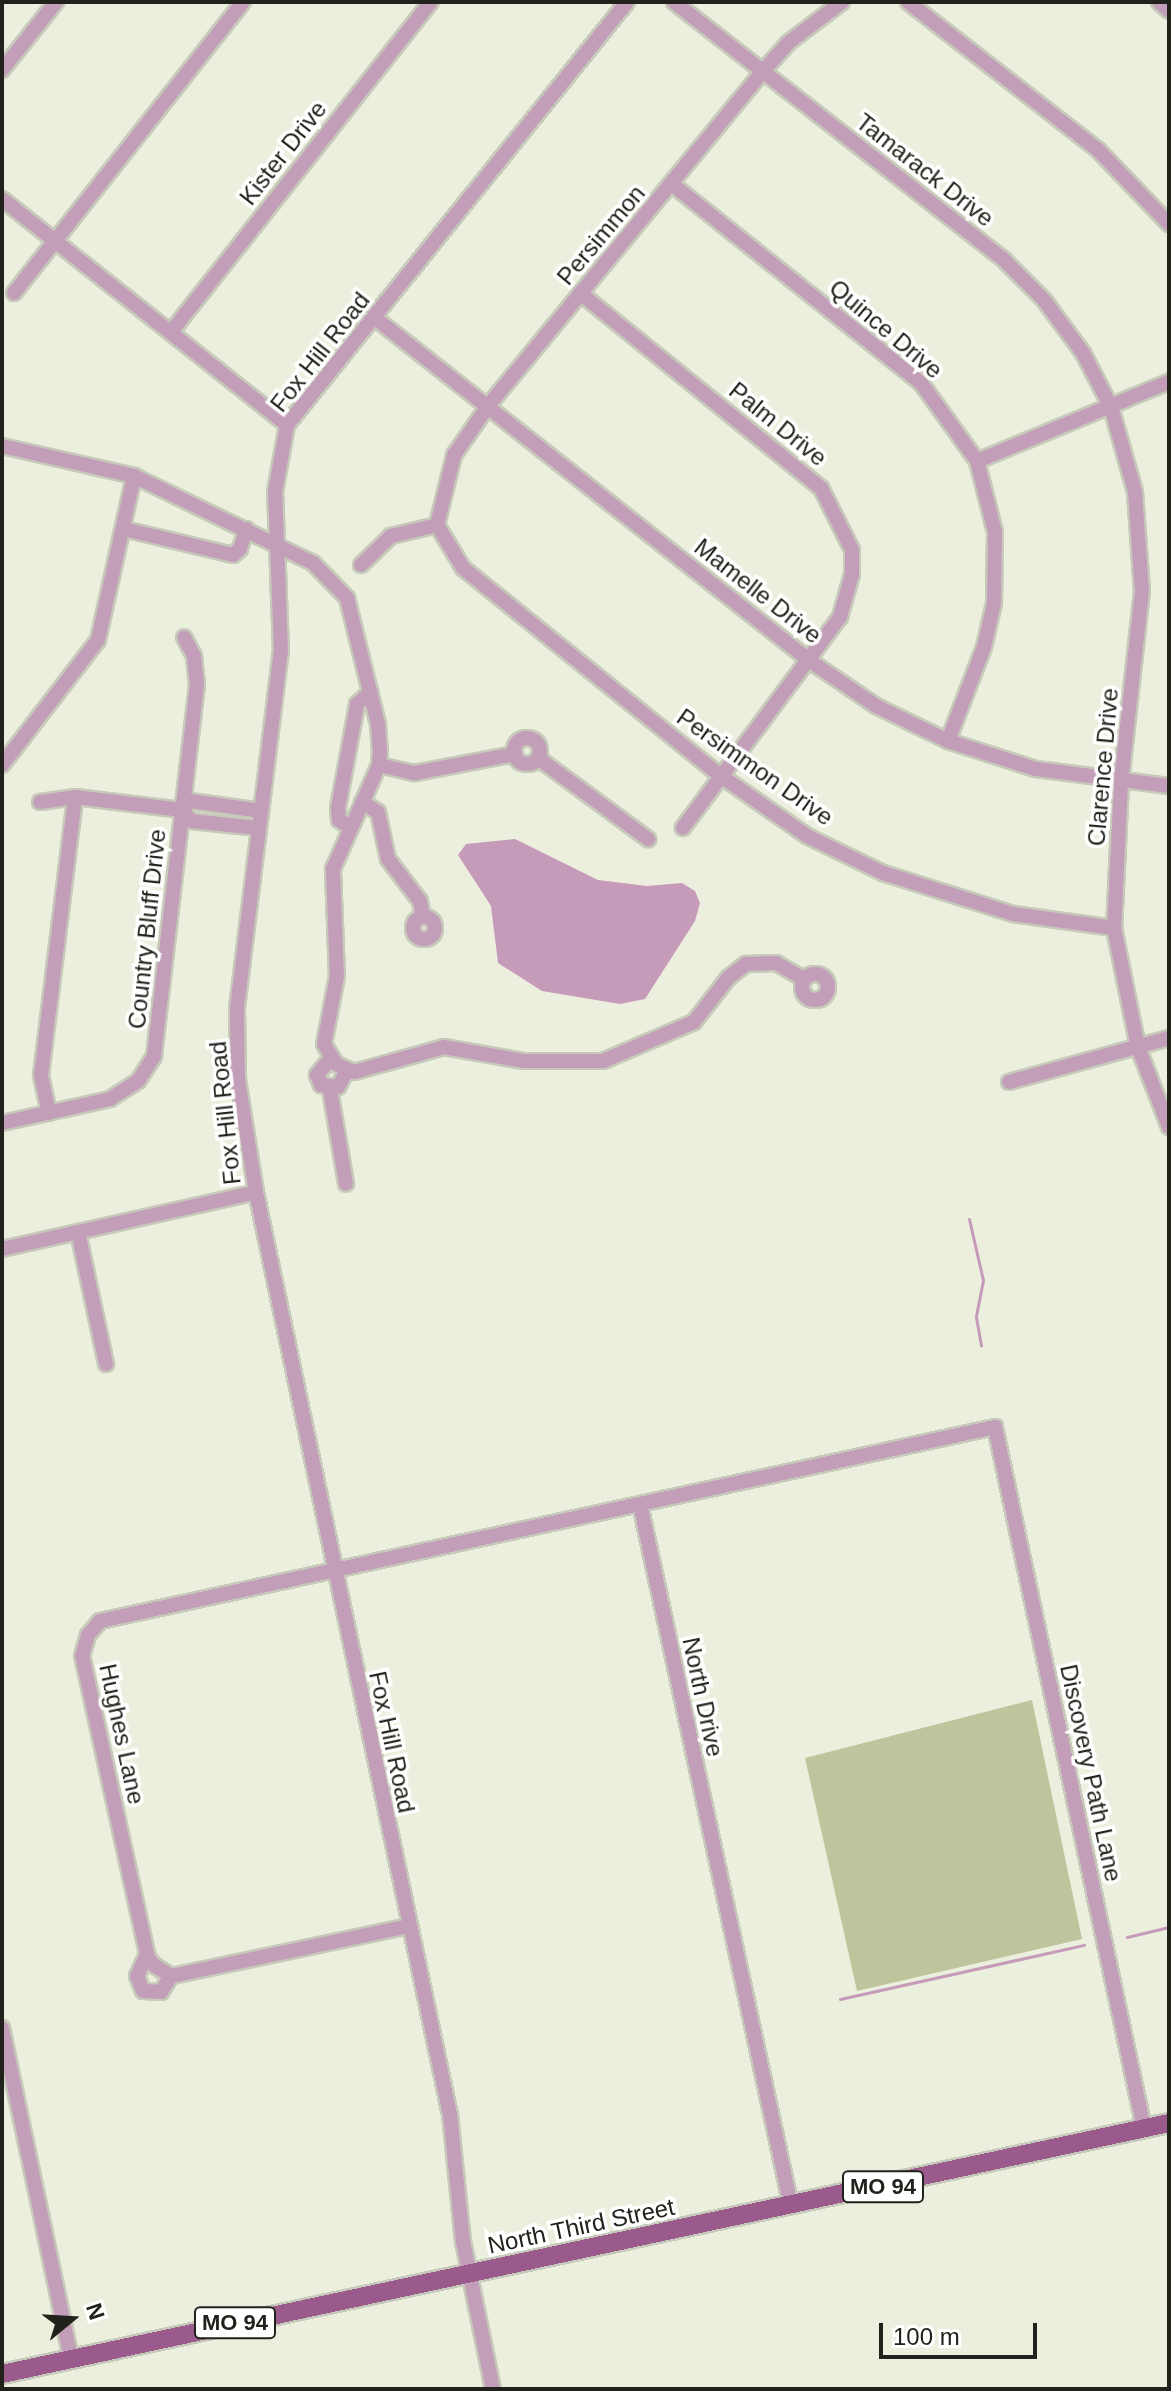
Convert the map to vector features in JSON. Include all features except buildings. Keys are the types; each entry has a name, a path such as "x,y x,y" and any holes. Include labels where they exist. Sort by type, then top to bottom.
{"main road":[{"name":"North Third Street","path":"2,2374 1169,2123"}],"street":[{"path":"2,70 56,2"},
{"path":"14,293 243,2"},
{"name":"Kister Drive","path":"171,332 431,2"},
{"name":"Fox Hill Road","path":"493,2389 469,2274 450,2115 256,1192 238,1080 237,1008 281,652 275,492 287,425 627,2"},
{"name":"Tamarack Drive","path":"674,2 1005,261 1044,300 1083,353 1111,407"},
{"name":"Persimmon","path":"437,525 454,455 488,406 673,185 764,70 788,43 842,2"},
{"path":"908,2 1098,150 1169,224"},
{"path":"1159,2 1169,11"},
{"name":"Quince Drive","path":"673,185 921,383 977,461 995,532 994,603 984,647 948,741"},
{"path":"2,199 287,425"},
{"name":"Palm Drive","path":"580,293 821,488 840,518 852,550 852,574 840,617 683,828"},
{"name":"Mamelle Drive","path":"375,318 810,661 876,706 948,741 1036,769 1169,786"},
{"path":"977,461 1169,382"},
{"name":"Clarence Drive","path":"1111,407 1135,492 1142,591 1121,782 1114,928 1138,1047 1169,1127"},
{"path":"2,446 134,476 246,529 327,572 347,598 378,724 379,765 333,869 337,976 324,1044 330,1059 347,1070 444,1047 523,1061 603,1061 689,1025 728,978 746,964 776,963 804,979"},
{"path":"2,765 98,640 134,476"},
{"path":"361,565 391,536 437,525"},
{"name":"Persimmon Drive","path":"437,525 463,568 721,776 807,836 883,873 1013,914 1114,928"},
{"path":"124,529 233,555 240,549 246,529"},
{"name":"Country Bluff Drive","path":"2,1123 110,1099 129,1089 154,1056 197,685 194,656 184,637"},
{"path":"349,827 339,820 338,808 357,704 371,692"},
{"path":"379,765 415,773 515,754 523,763 538,758 648,839"},
{"path":"49,1113 41,1075 75,797"},
{"path":"40,802 75,797 182,810 191,821 258,828"},
{"path":"182,810 190,801 261,811"},
{"path":"362,802 378,812 388,859 420,901 423,917"},
{"path":"1009,1082 1169,1038"},
{"path":"330,1059 317,1075 330,1090 346,1184"},
{"path":"330,1090 338,1087 347,1070"},
{"path":"2,1249 256,1192"},
{"path":"78,1232 106,1364"},
{"name":"Discovery Path Lane","path":"640,1504 995,1427 1144,2128"},
{"path":"334,1569 640,1504"},
{"name":"North Drive","path":"640,1504 791,2206"},
{"name":"Hughes Lane","path":"334,1569 100,1621 88,1635 82,1656 147,1954 137,1976 143,1991 161,1992 171,1976 409,1926"},
{"path":"147,1954 171,1976"},
{"path":"2,2028 71,2358"}],"green space":[{"path":"1032,1700 1082,1939 857,1991 805,1758"}],"shaded area":[{"path":"515,839 598,880 647,886 682,883 695,891 700,903 695,921 645,999 620,1004 542,991 498,963 491,906 458,855 466,844"}],"waterway":[{"path":"969,1219 983,1280 976,1317 981,1346"},
{"path":"1127,1937 1169,1927"},
{"path":"840,1999 1084,1945"}]}
